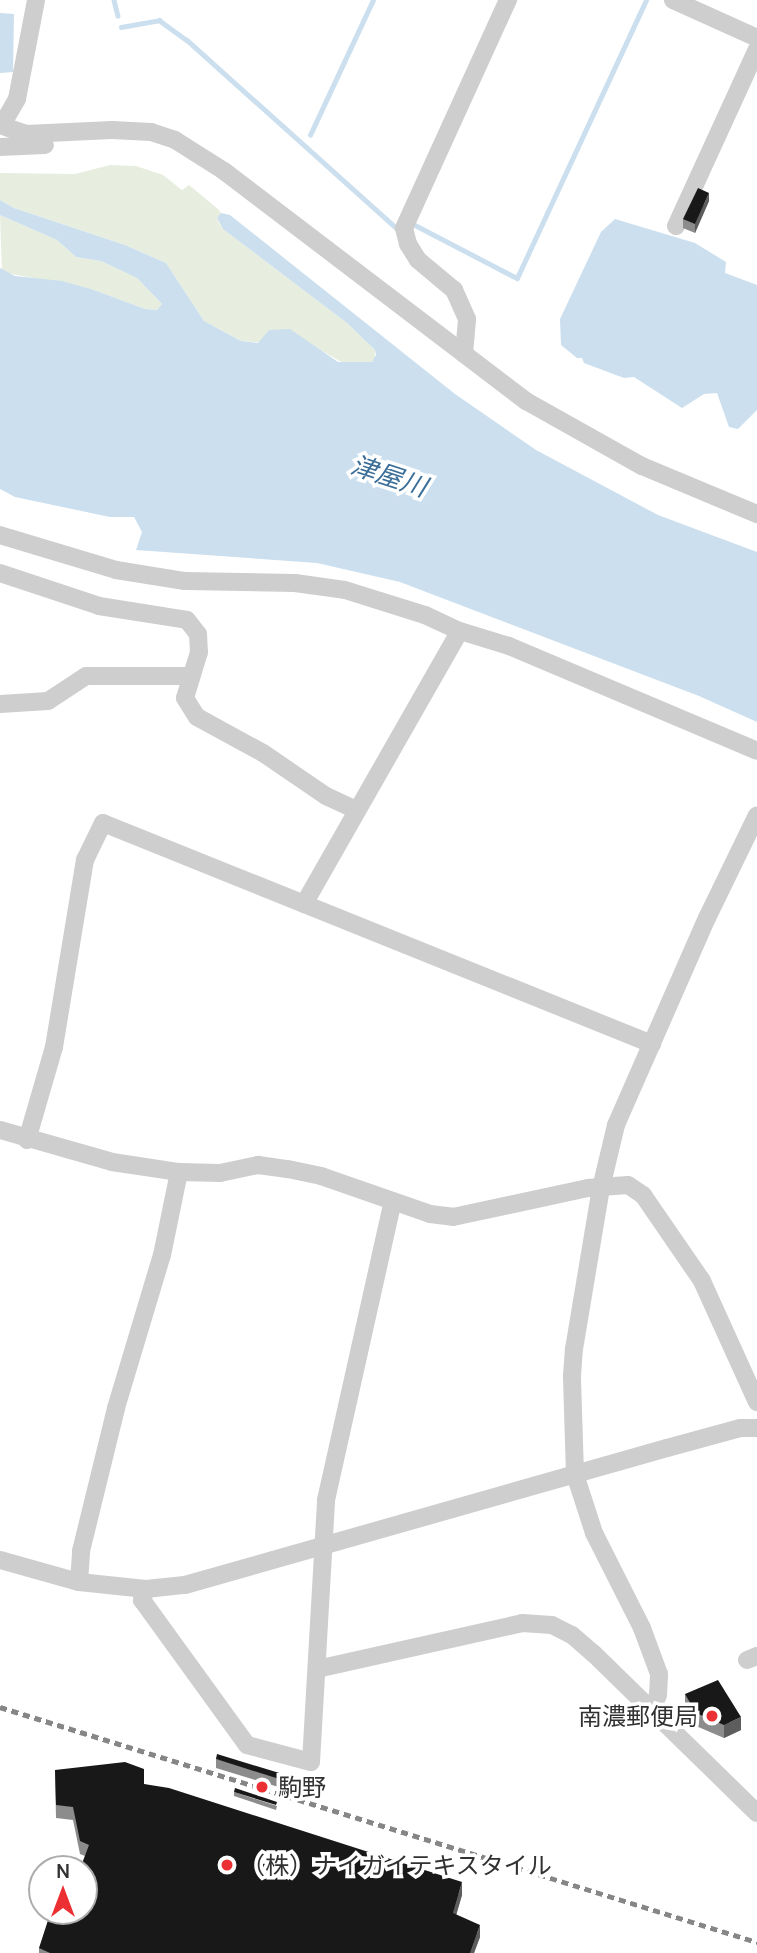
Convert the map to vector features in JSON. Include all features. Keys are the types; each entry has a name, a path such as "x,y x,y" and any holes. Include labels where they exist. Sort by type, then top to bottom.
{"street":[{"path":"36,0 17,99 10,115 1,125 26,134 112,130 151,132 198,153 526,401 642,466 757,511"},
{"path":"464,354 467,319 454,290 418,260 408,244 404,228 508,0"},
{"path":"673,0 757,38"},
{"path":"676,226 757,50"},
{"path":"0,147 54,144 112,130"},
{"path":"0,535 116,570 185,581 295,583 345,590 425,615 460,631 509,646 757,751"},
{"path":"0,573 99,606 187,620 198,634 199,652 189,677 185,698 197,717 263,752 326,796 356,810"},
{"path":"304,904 460,631"},
{"path":"0,704 48,701 86,676 189,677"},
{"path":"652,1709 658,1695 659,1674 642,1628 594,1533 575,1474 572,1376 574,1349 601,1188 616,1125 706,918 757,815"},
{"path":"27,1140 54,1047 85,860 103,823 652,1044"},
{"path":"0,1130 27,1140 112,1162 180,1172 220,1173 258,1165 288,1169 321,1176 430,1214 453,1217 628,1185 643,1195 702,1281 757,1402"},
{"path":"79,1582 81,1551 116,1408 162,1255 180,1172"},
{"path":"146,1589 142,1600 247,1745 311,1762 321,1545 326,1500 393,1202"},
{"path":"0,1559 79,1582 146,1589 185,1585 740,1428 757,1427"},
{"path":"317,1669 522,1623 552,1625 572,1635 652,1709 757,1814"}],"green space":[{"path":"110,165 136,166 163,175 182,190 189,185 218,209 221,213 217,218 223,229 347,323 375,350 375,359 368,365 345,364 315,347 241,341 204,321 166,263 125,245 14,208 0,200 0,173 75,174"},
{"path":"0,215 57,240 76,257 101,261 137,278 162,304 157,310 145,309 94,290 2,272"}],"water":[{"path":"0,13 14,14 13,72 0,73"},
{"name":"津屋川","path":"0,200 14,208 125,245 166,263 204,321 241,341 258,343 269,330 290,329 338,362 372,362 376,355 375,350 347,323 223,229 217,218 221,213 230,215 455,394 536,450 658,515 757,552 757,722 699,696 400,582 317,563 136,550 142,532 134,517 110,517 15,497 0,489 0,268 15,276 62,281 94,290 145,309 157,310 162,304 137,278 101,261 76,257 57,240 0,215"},
{"path":"615,219 695,243 726,262 725,273 757,285 757,410 738,429 729,427 717,393 704,394 682,408 634,377 624,378 584,363 582,358 577,358 561,345 560,319 601,232"}],"building":[{"path":"698,188 709,193 695,224 683,219"},
{"path":"718,1680 741,1717 724,1725 696,1713 685,1694"},
{"path":"217,1754 312,1783 311,1789 216,1759"},
{"name":"（株）ナイガイテキスタイル","path":"125,1762 144,1769 144,1784 169,1788 462,1882 453,1913 480,1925 470,1953 50,1953 39,1948 46,1925 98,1925 98,1855 85,1855 89,1845 80,1841 73,1807 56,1805 55,1770"},
{"path":"235,1788 277,1802 276,1805 234,1792"}],"waterway":[{"path":"114,0 118,16"},
{"path":"310,135 373,0"},
{"path":"415,225 517,278 646,0"},
{"path":"121,27 159,20 187,40 398,229"}],"railway":[{"path":"0,1707 757,1942"}],"place":[{"name":"南濃郵便局","path":"712,1716"},
{"name":"駒野","path":"262,1787"},
{"name":"（株）ナイガイテキスタイル","path":"227,1865"}]}
